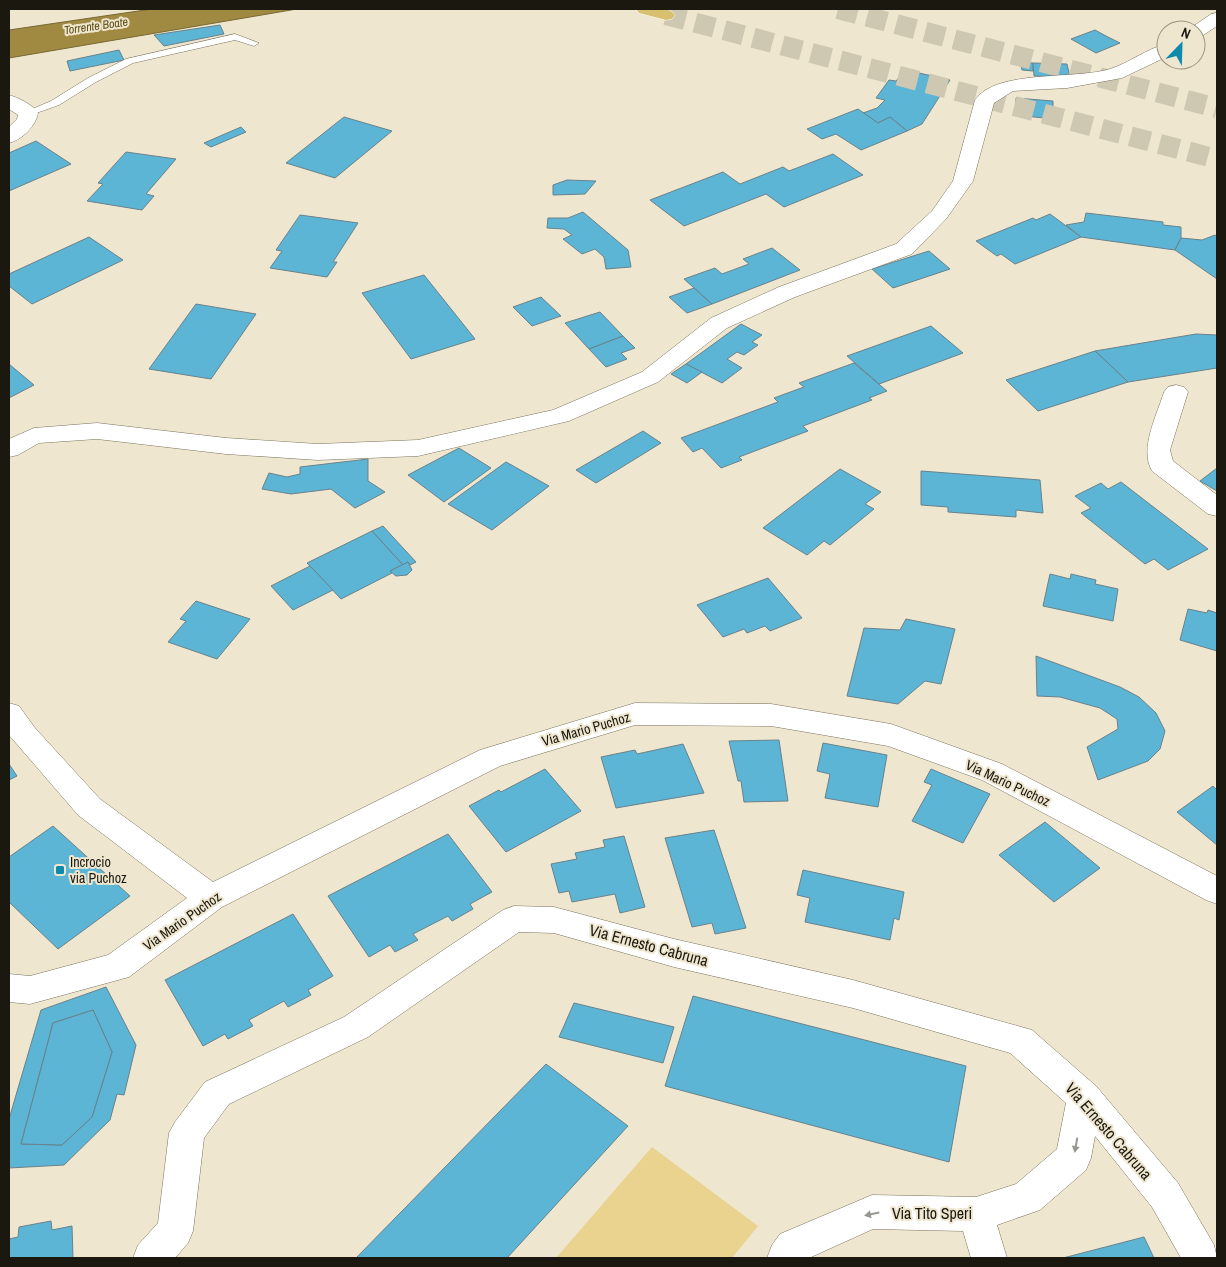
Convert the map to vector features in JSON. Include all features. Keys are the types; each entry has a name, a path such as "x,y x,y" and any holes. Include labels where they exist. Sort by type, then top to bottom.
{"highway":[{"path":"645,9 666,15"}],"street":[{"path":"1206,25 1217,18"},
{"path":"9,450 34,436 97,431 226,446 318,452 418,448 560,416 650,377 719,323 787,292 904,250 938,214 963,181 985,100 1008,86 1067,82 1115,74 1156,55"},
{"path":"9,101 28,113 27,121 9,137"},
{"path":"1176,392 1158,450 1161,465 1217,508"},
{"path":"9,714 26,736 89,806 210,898"},
{"name":"Via Mario Puchoz","path":"9,988 30,990 117,967 210,898 490,758 635,714 771,715 890,735 992,772 1217,891"},
{"name":"Via Ernesto Cabruna","path":"151,1258 174,1231 187,1133 217,1093 356,1027 514,919 554,920 674,953 853,994 1020,1041 1084,1097 1165,1195 1201,1258"},
{"name":"Via Tito Speri","path":"785,1258 794,1247 872,1212 976,1214 1027,1198 1073,1158 1084,1097"},
{"path":"976,1214 989,1258"}],"lane":[{"path":"28,113 55,103 92,80 130,61 235,36 254,43"}],"shaded area":[{"path":"652,1147 758,1226 732,1258 556,1258"}],"water":[{"name":"Torrente Boate","path":"152,9 297,9 9,58 9,30"}],"building":[{"path":"220,25 224,34 164,46 154,35"},
{"path":"1095,30 1120,43 1096,53 1071,39"},
{"path":"119,50 124,60 70,71 67,61"},
{"path":"1020,62 1033,63 1033,71 1022,70"},
{"path":"1033,63 1067,64 1070,77 1034,76"},
{"path":"919,73 950,80 922,124 907,131 890,117 878,123 863,113 877,108 885,100 876,98 889,80 896,81 901,75 916,78"},
{"path":"1016,98 1053,101 1053,119 1016,115"},
{"path":"858,109 878,123 890,117 907,131 861,150 836,134 822,139 807,129"},
{"path":"344,117 392,131 335,178 286,163"},
{"path":"241,127 246,132 211,147 204,143"},
{"path":"36,141 71,164 9,191 9,153"},
{"path":"126,152 176,159 146,194 154,196 142,210 87,201 103,184 98,183"},
{"path":"833,154 863,175 784,207 766,194 684,226 650,200 723,172 740,184 783,167 789,171"},
{"path":"567,180 596,181 585,194 553,195 553,185"},
{"path":"583,212 628,250 631,267 606,269 604,257 595,249 582,254 563,239 572,235 564,229 547,228 548,218 568,218"},
{"path":"1086,213 1163,222 1163,225 1181,227 1181,238 1175,250 1081,237 1066,225 1084,222"},
{"path":"1050,214 1081,237 1015,264 1001,254 997,256 976,241 1033,218 1036,220"},
{"path":"300,215 358,223 333,262 337,262 327,277 270,268 282,251 276,250"},
{"path":"1215,235 1217,237 1217,279 1175,250 1181,238 1202,240"},
{"path":"89,237 123,260 32,304 9,286 9,274"},
{"path":"772,248 800,270 712,304 684,279 715,268 722,274 749,264 743,259"},
{"path":"929,251 950,269 893,288 872,269"},
{"path":"424,275 475,339 411,359 362,293"},
{"path":"694,288 712,304 687,313 669,297"},
{"path":"541,297 561,316 532,326 513,307"},
{"path":"196,304 256,314 211,379 149,369"},
{"path":"600,312 623,336 589,349 565,323"},
{"path":"741,324 762,335 752,342 758,345 744,355 737,352 727,359 742,368 722,383 686,364"},
{"path":"931,326 963,353 879,384 847,356"},
{"path":"1196,334 1217,335 1217,368 1128,382 1095,351"},
{"path":"623,336 635,348 621,353 627,359 606,367 589,349"},
{"path":"1095,351 1128,382 1038,411 1006,380"},
{"path":"854,363 887,391 869,398 872,400 803,426 808,431 739,457 742,460 721,468 702,448 693,452 681,438 778,402 774,398 804,387 799,383"},
{"path":"9,364 34,385 9,398"},
{"path":"686,364 702,372 687,383 671,374"},
{"path":"643,431 661,443 596,483 576,470"},
{"path":"459,448 491,468 444,502 408,475"},
{"path":"368,459 368,481 385,492 355,508 331,489 291,494 262,489 269,473 287,477 300,474 300,467"},
{"path":"506,462 549,486 492,530 448,504"},
{"path":"1217,468 1217,491 1200,481"},
{"path":"840,469 881,492 865,504 874,509 830,545 824,541 807,555 763,528"},
{"path":"921,471 1040,480 1043,513 1016,510 1016,517 948,512 948,507 921,505"},
{"path":"1121,482 1208,549 1168,570 1154,559 1145,564 1081,513 1091,508 1075,496 1101,483 1108,489"},
{"path":"383,526 416,562 410,565 408,562 403,565 372,531"},
{"path":"372,531 403,565 390,571 392,573 341,599 307,563"},
{"path":"408,562 412,570 407,575 396,576 390,571"},
{"path":"310,566 333,590 293,610 271,586"},
{"path":"1050,574 1070,579 1071,574 1096,580 1095,584 1118,589 1113,621 1043,606"},
{"path":"768,578 802,618 770,631 765,626 747,633 744,629 723,637 697,605"},
{"path":"196,601 250,619 217,659 168,642 186,621 180,619"},
{"path":"1188,609 1207,613 1208,610 1217,613 1217,651 1180,640"},
{"path":"906,619 955,629 941,684 925,681 898,704 847,696 864,628 900,630"},
{"path":"1036,656 1120,687 1139,697 1156,713 1165,731 1160,749 1148,761 1098,780 1087,747 1118,729 1117,719 1100,708 1060,697 1037,696"},
{"path":"779,740 788,801 744,802 741,781 738,781 729,741"},
{"path":"823,743 887,755 878,807 825,798 830,774 817,771"},
{"path":"683,744 704,793 616,808 601,757 635,750 637,754"},
{"path":"9,764 17,776 9,780"},
{"path":"545,769 581,811 506,852 469,806"},
{"path":"931,769 990,794 963,843 912,821 932,785 924,782"},
{"path":"1213,786 1217,790 1217,845 1177,812"},
{"path":"1045,822 1100,868 1054,902 999,855"},
{"path":"53,826 130,896 58,949 9,902 9,857"},
{"path":"714,830 746,928 715,934 712,923 692,927 665,838"},
{"path":"448,834 492,892 470,904 473,909 452,921 448,916 413,934 418,940 395,952 390,945 369,957 328,896"},
{"path":"624,836 645,907 620,913 615,894 572,902 569,891 559,893 551,864 577,859 575,853 605,847 603,840"},
{"path":"803,870 904,892 899,920 894,918 890,940 805,922 810,898 797,895"},
{"path":"293,914 333,976 308,990 311,995 288,1007 284,1001 249,1020 253,1026 228,1039 225,1034 203,1046 165,980"},
{"path":"106,987 136,1045 124,1095 117,1094 110,1120 64,1165 9,1168 9,1119 41,1010","holes":["93,1010 112,1052 92,1117 62,1145 21,1144 53,1023"]},
{"path":"693,996 966,1066 949,1162 665,1086"},
{"path":"574,1003 674,1027 663,1063 559,1037"},
{"path":"93,1010 112,1052 92,1117 62,1145 21,1144 53,1023"},
{"path":"546,1064 628,1126 507,1258 356,1258"},
{"path":"51,1221 52,1230 72,1226 73,1258 9,1258 9,1239 18,1237 19,1227"},
{"path":"1144,1237 1154,1258 1063,1258"}],"tunnel":[{"path":"838,9 1217,108"},
{"path":"666,15 1217,159"}],"place":[{"name":"Incrocio via Puchoz","path":"60,870"}]}
